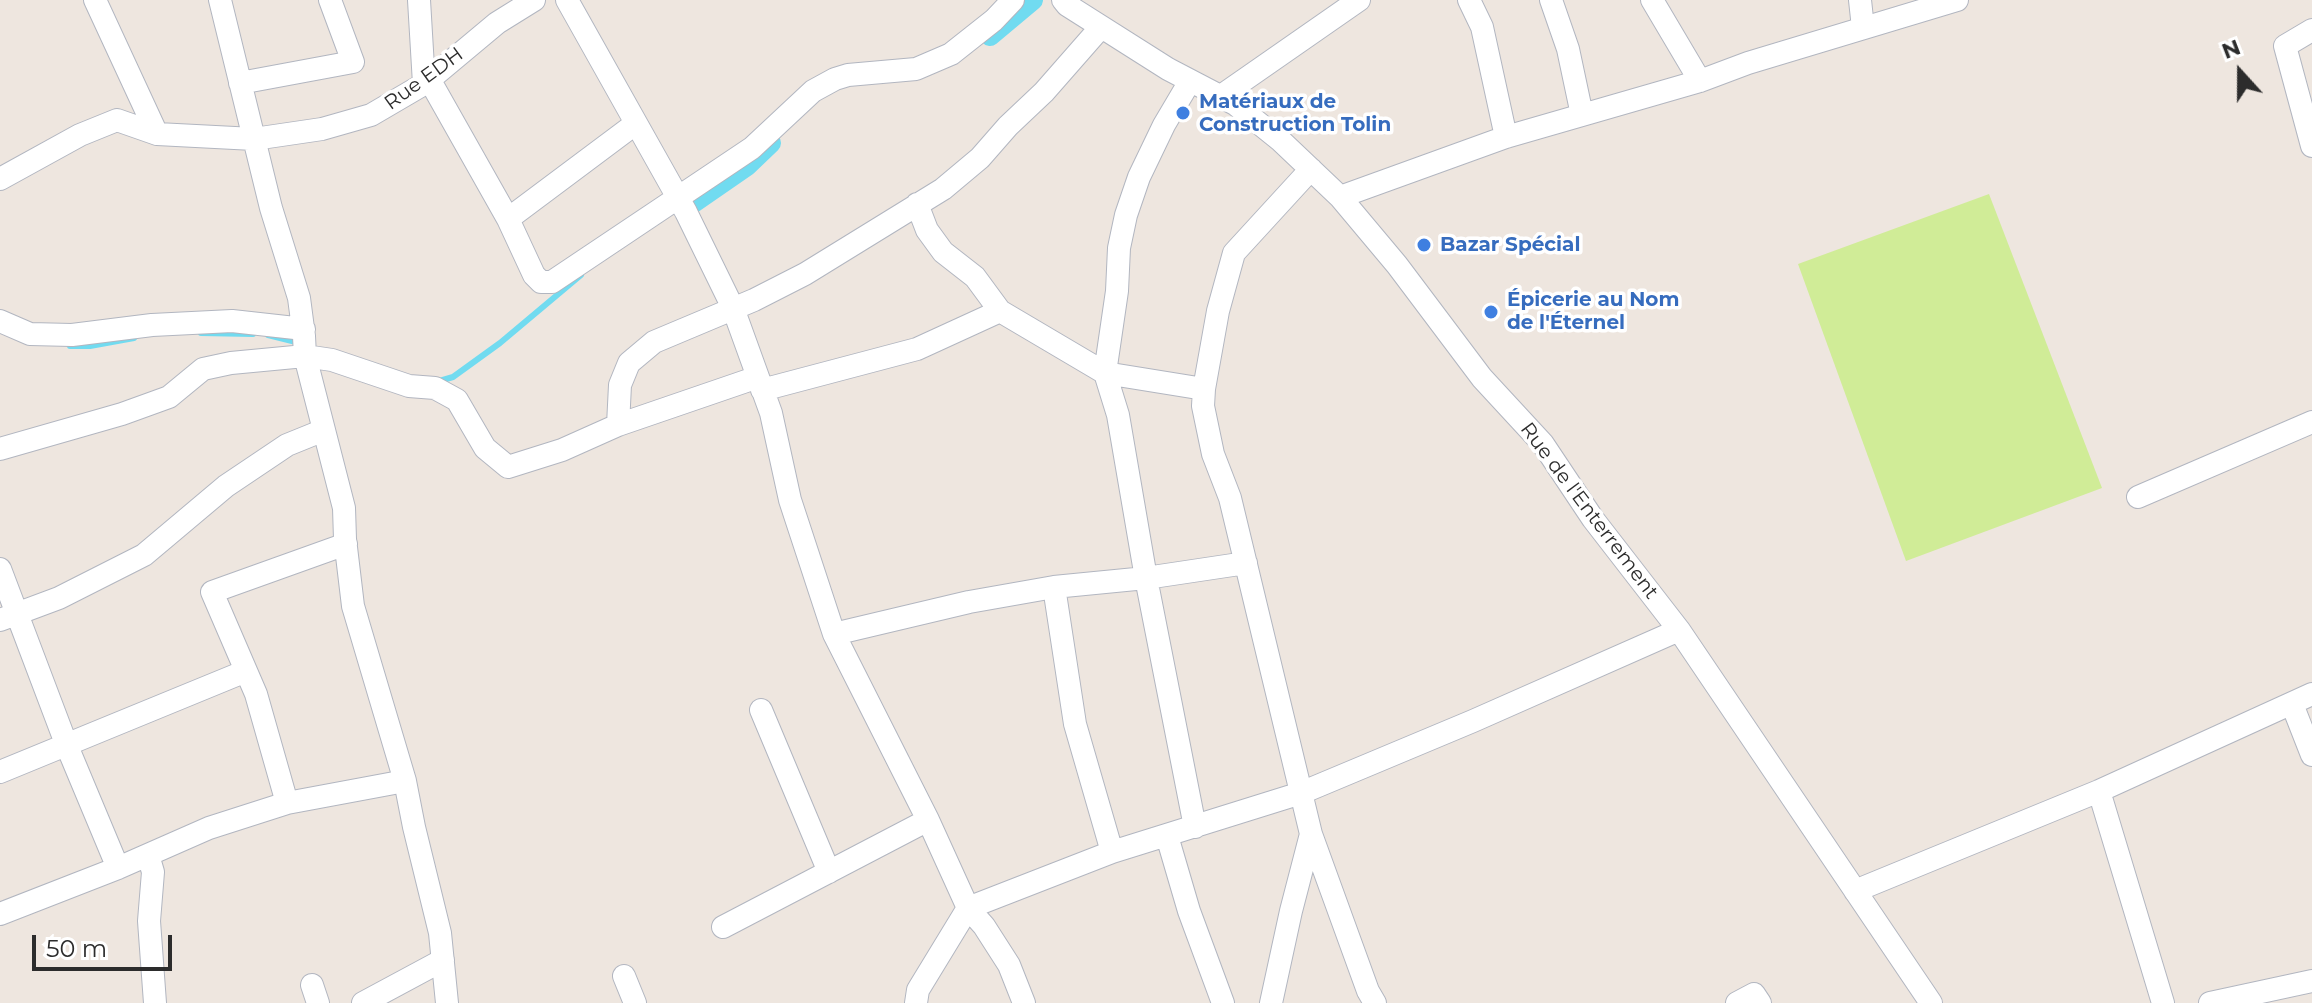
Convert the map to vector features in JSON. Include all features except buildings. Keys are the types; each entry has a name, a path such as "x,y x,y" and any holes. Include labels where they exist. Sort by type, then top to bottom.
{"street":[{"path":"95,0 157,134"},
{"path":"220,0 271,208 299,298 304,343 344,508 353,606 405,781 440,933 447,1003"},
{"path":"240,83 353,62 330,0"},
{"path":"419,0 426,82 508,219 534,275 541,282 552,282 752,148 813,91 848,75 916,69 951,54 994,20 1013,0"},
{"name":"Rue EDH","path":"0,179 80,135 117,120 157,134 254,139 322,129 371,115 426,82 497,23 534,0"},
{"path":"567,0 677,197 733,308 771,413 790,500 834,634 928,820 968,908 984,926 1009,965 1024,1003"},
{"name":"Rue de l'Enterrement","path":"1063,0 1190,81 1235,104 1281,141 1340,197 1397,265 1482,378 1543,444 1593,519 1679,630 1931,1003"},
{"path":"1221,96 1359,0"},
{"path":"1469,0 1482,27 1506,137"},
{"path":"1551,0 1568,49 1582,115"},
{"path":"1652,0 1700,81"},
{"path":"1860,0 1863,28"},
{"path":"1340,197 1506,137 1700,81 1748,63 1957,0"},
{"path":"618,425 620,385 629,363 654,342 754,300 805,274 943,189 980,158 1101,27"},
{"path":"2312,30 2285,46 2312,146"},
{"path":"1190,81 1139,177 1126,215 1119,248 1117,291 1105,373 1118,415 1146,578 1195,827"},
{"path":"508,219 635,124"},
{"path":"1311,169 1234,253 1218,311 1203,406 1213,454 1230,498 1311,834 1375,1003"},
{"path":"917,204 927,230 943,252 975,277 1000,311 1105,373 1204,389"},
{"path":"0,321 30,334 72,335 152,325 232,321 304,343 332,360 409,386 435,388 457,400 485,448 508,467 562,450 618,425 760,383 917,349 1000,311"},
{"path":"0,449 122,414 169,397 203,369 304,343"},
{"path":"2138,497 2312,422"},
{"path":"9,617 59,598 144,555 226,486 287,445 324,430"},
{"path":"287,803 256,694 212,592 346,544"},
{"path":"834,634 969,602 1054,587 1146,578 1246,563"},
{"path":"0,569 9,617 118,868"},
{"path":"1054,587 1075,724 1112,852"},
{"path":"919,999 968,908 1112,852 1301,793 1679,630"},
{"path":"0,772 246,671"},
{"path":"1855,891 2099,791 2302,699 2312,755"},
{"path":"761,710 829,872"},
{"path":"0,914 209,828 287,803 405,781"},
{"path":"2099,791 2163,1003"},
{"path":"723,927 928,820"},
{"path":"1271,1003 1311,834"},
{"path":"1167,836 1189,911 1223,1003"},
{"path":"148,855 153,872 149,921 155,1003"},
{"path":"363,1003 443,960"},
{"path":"624,976 635,1003"},
{"path":"2210,1003 2312,981"},
{"path":"1737,1003 1754,994 1760,1003"}],"green space":[{"path":"1989,194 2102,488 1906,561 1798,264"}],"waterway":[{"path":"990,36 1033,0"},
{"path":"692,204 747,166 771,143"},
{"path":"436,382 453,377 500,343 581,275"},
{"path":"201,333 253,334"},
{"path":"268,335 300,343"},
{"path":"70,346 90,346 134,338"}],"place":[{"name":"Matériaux de Construction Tolin","path":"1183,113"},
{"name":"Bazar Spécial","path":"1424,245"},
{"name":"Épicerie au Nom de l'Éternel","path":"1491,312"}]}
